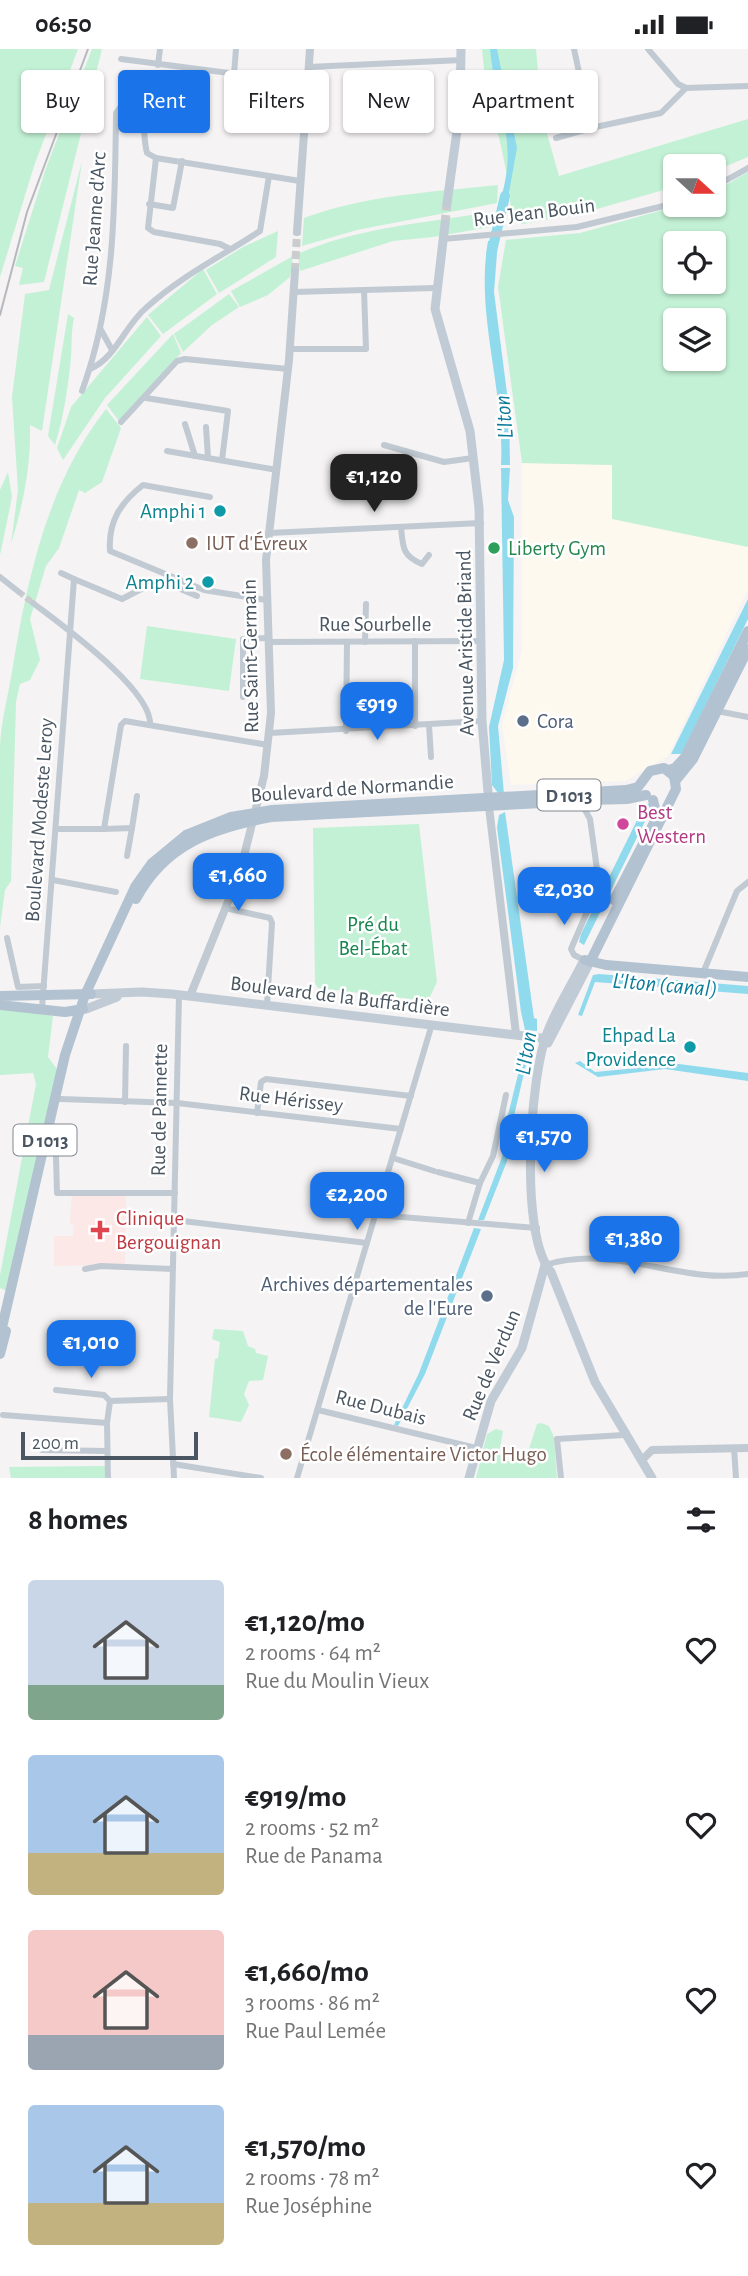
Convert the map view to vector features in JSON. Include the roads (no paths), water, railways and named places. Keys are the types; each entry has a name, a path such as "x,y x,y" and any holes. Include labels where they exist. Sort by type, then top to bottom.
{"main road":[{"path":"447,204 460,109 461,49"},
{"name":"Avenue Aristide Briand","path":"445,224 435,288 436,317 470,431 481,523 482,721 489,802"},
{"path":"587,961 657,817 645,777 654,769 675,768 685,757 748,631"},
{"path":"652,1478 643,1459 624,1435 595,1382 555,1282 545,1265 531,1212 530,1143 543,1050 548,1038 672,796 676,780 693,759 748,649"},
{"path":"668,770 676,780"},
{"name":"Boulevard de Normandie","path":"85,994 141,891 169,856 202,834 253,817 626,790 638,787 645,777"},
{"path":"650,797 663,801 672,796"},
{"name":"Boulevard de Normandie","path":"489,802 650,797"},
{"path":"587,961 748,977"},
{"path":"0,996 43,991 85,994"},
{"name":"Boulevard de la Buffardière","path":"85,994 142,992 190,996 548,1038"},
{"name":"D 1013","path":"0,1354 85,994"},
{"name":"Boulevard de la Buffardière","path":"83,1009 125,994"},
{"path":"0,1005 53,1010 83,1009"},
{"name":"D 1013","path":"0,1336 73,1030 83,1009"},
{"path":"53,1010 73,1030"},
{"name":"Rue de Verdun","path":"469,1478 491,1401 522,1348 545,1265"},
{"path":"541,1285 549,1280 555,1282"}],"street":[{"path":"158,65 160,49"},
{"path":"234,70 236,49"},
{"path":"308,70 310,49"},
{"path":"574,49 579,70"},
{"path":"648,49 678,84 686,87 748,86"},
{"path":"121,59 224,73"},
{"path":"308,67 462,61"},
{"path":"598,126 661,113 686,87"},
{"name":"Rue Jeanne d'Arc","path":"82,391 101,330 115,232 116,113 125,101 136,105 143,114 147,153 156,157"},
{"path":"297,232 303,133"},
{"path":"556,138 574,133"},
{"path":"230,249 220,244 154,232 148,228 156,157 300,181"},
{"path":"149,204 173,208 182,161"},
{"path":"726,179 748,168"},
{"path":"90,369 106,362 145,308 203,265 260,231 269,176"},
{"name":"Rue Jean Bouin","path":"443,239 489,237 577,227 663,205"},
{"name":"Rue Saint-Germain","path":"190,996 240,872 264,776 270,733 267,600 269,533 288,369 295,271"},
{"path":"294,292 435,288"},
{"path":"289,349 366,349 364,290"},
{"path":"101,330 113,350"},
{"path":"121,422 146,398 177,361 185,359 288,369"},
{"path":"146,398 228,411 222,460"},
{"path":"185,424 195,456"},
{"path":"206,427 208,458"},
{"path":"384,445 444,463 473,458"},
{"path":"167,451 277,470"},
{"path":"210,497 143,485 121,505 109,534 110,551 204,590 267,600"},
{"path":"269,533 481,523"},
{"path":"401,527 403,553 409,559 422,564 429,555"},
{"path":"61,573 122,599 155,582 164,582 197,596"},
{"path":"0,577 19,592"},
{"name":"Boulevard Modeste Leroy","path":"42,1008 74,579"},
{"path":"33,603 113,667 131,687 150,718 150,725"},
{"path":"365,642 366,604"},
{"path":"243,698 243,639 268,640"},
{"name":"Rue Sourbelle","path":"268,640 482,641"},
{"path":"415,641 415,726"},
{"path":"346,731 347,642"},
{"path":"717,711 748,717"},
{"path":"104,829 121,725 125,721 268,745"},
{"path":"270,733 346,731 482,721"},
{"path":"429,725 430,757"},
{"path":"127,856 137,796"},
{"name":"Avenue Aristide Briand","path":"489,802 514,1023 524,1034"},
{"path":"556,802 584,808 588,813 597,871 597,890 572,942 573,954 587,961"},
{"path":"57,829 132,828"},
{"path":"53,880 116,892"},
{"path":"703,973 737,891 748,883"},
{"path":"225,908 270,918 272,923 267,1005"},
{"path":"8,938 18,987 43,991"},
{"name":"Rue de Pannette","path":"174,1478 170,1399 179,995"},
{"path":"504,1032 514,1023"},
{"path":"297,1478 432,1024"},
{"path":"125,1102 126,1046"},
{"path":"257,1113 261,1082 266,1079 411,1096"},
{"path":"475,1224 480,1183 493,1156 506,1095"},
{"name":"Rue Hérissey","path":"60,1099 177,1103 401,1129"},
{"path":"56,1157 57,1193 175,1193"},
{"path":"393,1158 480,1183"},
{"path":"376,1215 537,1229"},
{"path":"174,1220 368,1243"},
{"path":"545,1265 593,1256 734,1276 748,1273"},
{"path":"85,1269 101,1266 173,1269"},
{"path":"56,1390 104,1395 110,1401 170,1399"},
{"path":"108,1478 107,1423 110,1401"},
{"name":"Rue Dubais","path":"317,1410 476,1448"},
{"path":"3,1415 107,1423"},
{"path":"561,1478 557,1439 624,1435"},
{"path":"734,1448 736,1478"},
{"path":"643,1459 652,1450 748,1448"},
{"path":"42,1450 107,1451"},
{"path":"173,1464 261,1478"}],"water":[{"path":"490,49 497,49 501,70 493,70"},
{"path":"506,133 514,133 517,148 506,209 497,210 504,186"},
{"path":"498,240 494,292 509,409 510,465 501,465 499,408 485,297 488,241"},
{"path":"501,468 510,468 508,500 514,517 513,668 498,726 504,794 498,793 492,785 489,727 504,660"},
{"path":"748,599 748,619 685,747 681,754 671,754"},
{"path":"645,804 649,804 651,809 584,945 579,942 581,934"},
{"path":"505,812 537,1031 525,1030 521,1012 497,827 499,815"},
{"name":"L'Iton (canal)","path":"593,975 748,986 748,994 595,982 582,1016 578,1015"},
{"path":"526,1042 531,1043 514,1116 509,1156 484,1220 478,1220 502,1157 508,1115"},
{"path":"580,1061 595,1072 679,1064 748,1073 748,1081 665,1069 598,1077 575,1063"},
{"path":"474,1228 481,1229 425,1374 398,1426 394,1425 419,1373"}],"waterway":[{"name":"L'Iton","path":"491,255 505,196"}],"tunnel":[{"path":"445,224 447,203"},
{"path":"295,271 297,232"},
{"path":"19,592 33,603"}],"railway":[{"path":"0,315 27,212 88,49"}],"place":[{"name":"Amphi 1","path":"220,511"},
{"name":"IUT d'Évreux","path":"192,543"},
{"name":"Liberty Gym","path":"494,548"},
{"name":"Amphi 2","path":"208,582"},
{"name":"Cora","path":"523,721"},
{"name":"Best Western","path":"623,824"},
{"name":"Ehpad La Providence","path":"690,1047"},
{"name":"Clinique Bergouignan","path":"100,1230"},
{"name":"Archives départementales de l'Eure","path":"487,1296"},
{"name":"École élémentaire Victor Hugo","path":"286,1454"}],"park label":[{"name":"Pré du Bel-Ébat","path":"373,936"}]}
